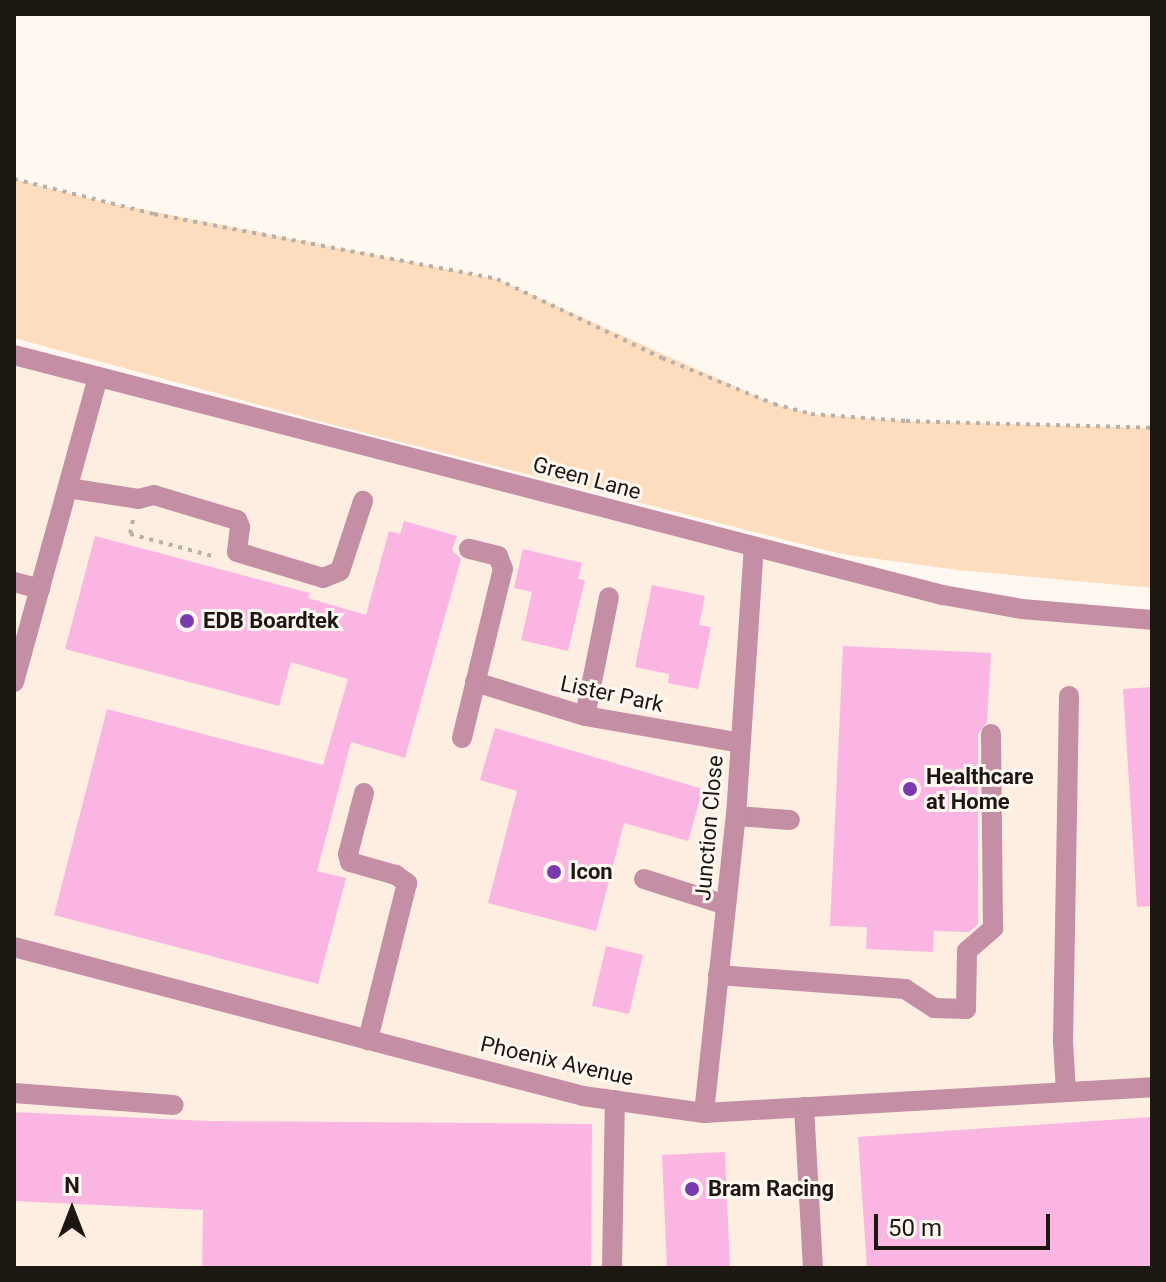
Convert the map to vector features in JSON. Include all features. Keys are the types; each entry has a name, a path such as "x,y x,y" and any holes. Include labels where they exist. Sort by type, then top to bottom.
{"street":[{"name":"Green Lane","path":"14,355 282,422 754,547 982,602 1022,609 1152,620"},
{"path":"14,682 98,378"},
{"path":"68,488 138,499 154,495 237,520 240,527 237,552 323,578 340,571 363,501"},
{"name":"Junction Close","path":"704,1113 736,816 754,547"},
{"path":"462,738 503,569 498,556 469,549"},
{"path":"14,582 40,589"},
{"path":"585,716 609,597"},
{"name":"Lister Park","path":"475,682 585,716 741,743"},
{"path":"1066,1092 1069,696"},
{"path":"718,975 905,989 934,1008 966,1009 967,951 993,928 991,734"},
{"path":"364,793 348,854 350,862 396,875 407,883 368,1040"},
{"path":"736,816 790,820"},
{"path":"644,879 726,905"},
{"name":"Phoenix Avenue","path":"14,947 583,1096 704,1113 1152,1087"},
{"path":"14,1093 174,1105"},
{"path":"612,1268 615,1100"},
{"path":"804,1107 813,1268"}],"path":[{"path":"14,179 154,214 497,279 662,358 774,404 811,414 906,421 1152,428"},
{"path":"138,499 130,534 218,557"}],"shaded area":[{"path":"14,179 104,202 497,279 774,404 811,414 906,421 1152,428 1152,588 958,570 841,554 326,423 14,338"},
{"path":"14,354 1022,609 1152,614 1152,1268 14,1268"}],"building":[{"path":"404,521 457,536 452,550 461,559 405,758 351,742 317,871 346,878 318,984 54,915 107,709 323,765 348,679 291,662 279,706 65,649 95,536 310,593 308,598 366,615 389,531 400,534"},
{"path":"523,549 582,563 578,579 585,580 568,651 521,640 532,592 514,588"},
{"path":"652,585 705,596 699,625 711,627 698,689 668,683 669,674 635,667"},
{"name":"Healthcare at Home","path":"843,646 991,653 987,722 978,734 978,924 969,932 934,931 933,952 866,949 867,927 830,926"},
{"path":"1152,687 1152,906 1137,907 1123,689"},
{"path":"495,728 703,789 688,841 624,823 596,931 488,903 517,791 480,780"},
{"path":"606,946 643,955 629,1014 592,1006"},
{"path":"14,1112 208,1121 592,1124 591,1268 202,1268 203,1210 14,1201"},
{"path":"1152,1117 1152,1268 867,1268 858,1137"},
{"path":"725,1152 730,1268 667,1268 662,1155"}],"place":[{"name":"EDB Boardtek","path":"187,621"},
{"name":"Healthcare at Home","path":"910,789"},
{"name":"Icon","path":"554,872"},
{"name":"Bram Racing","path":"692,1189"}]}
